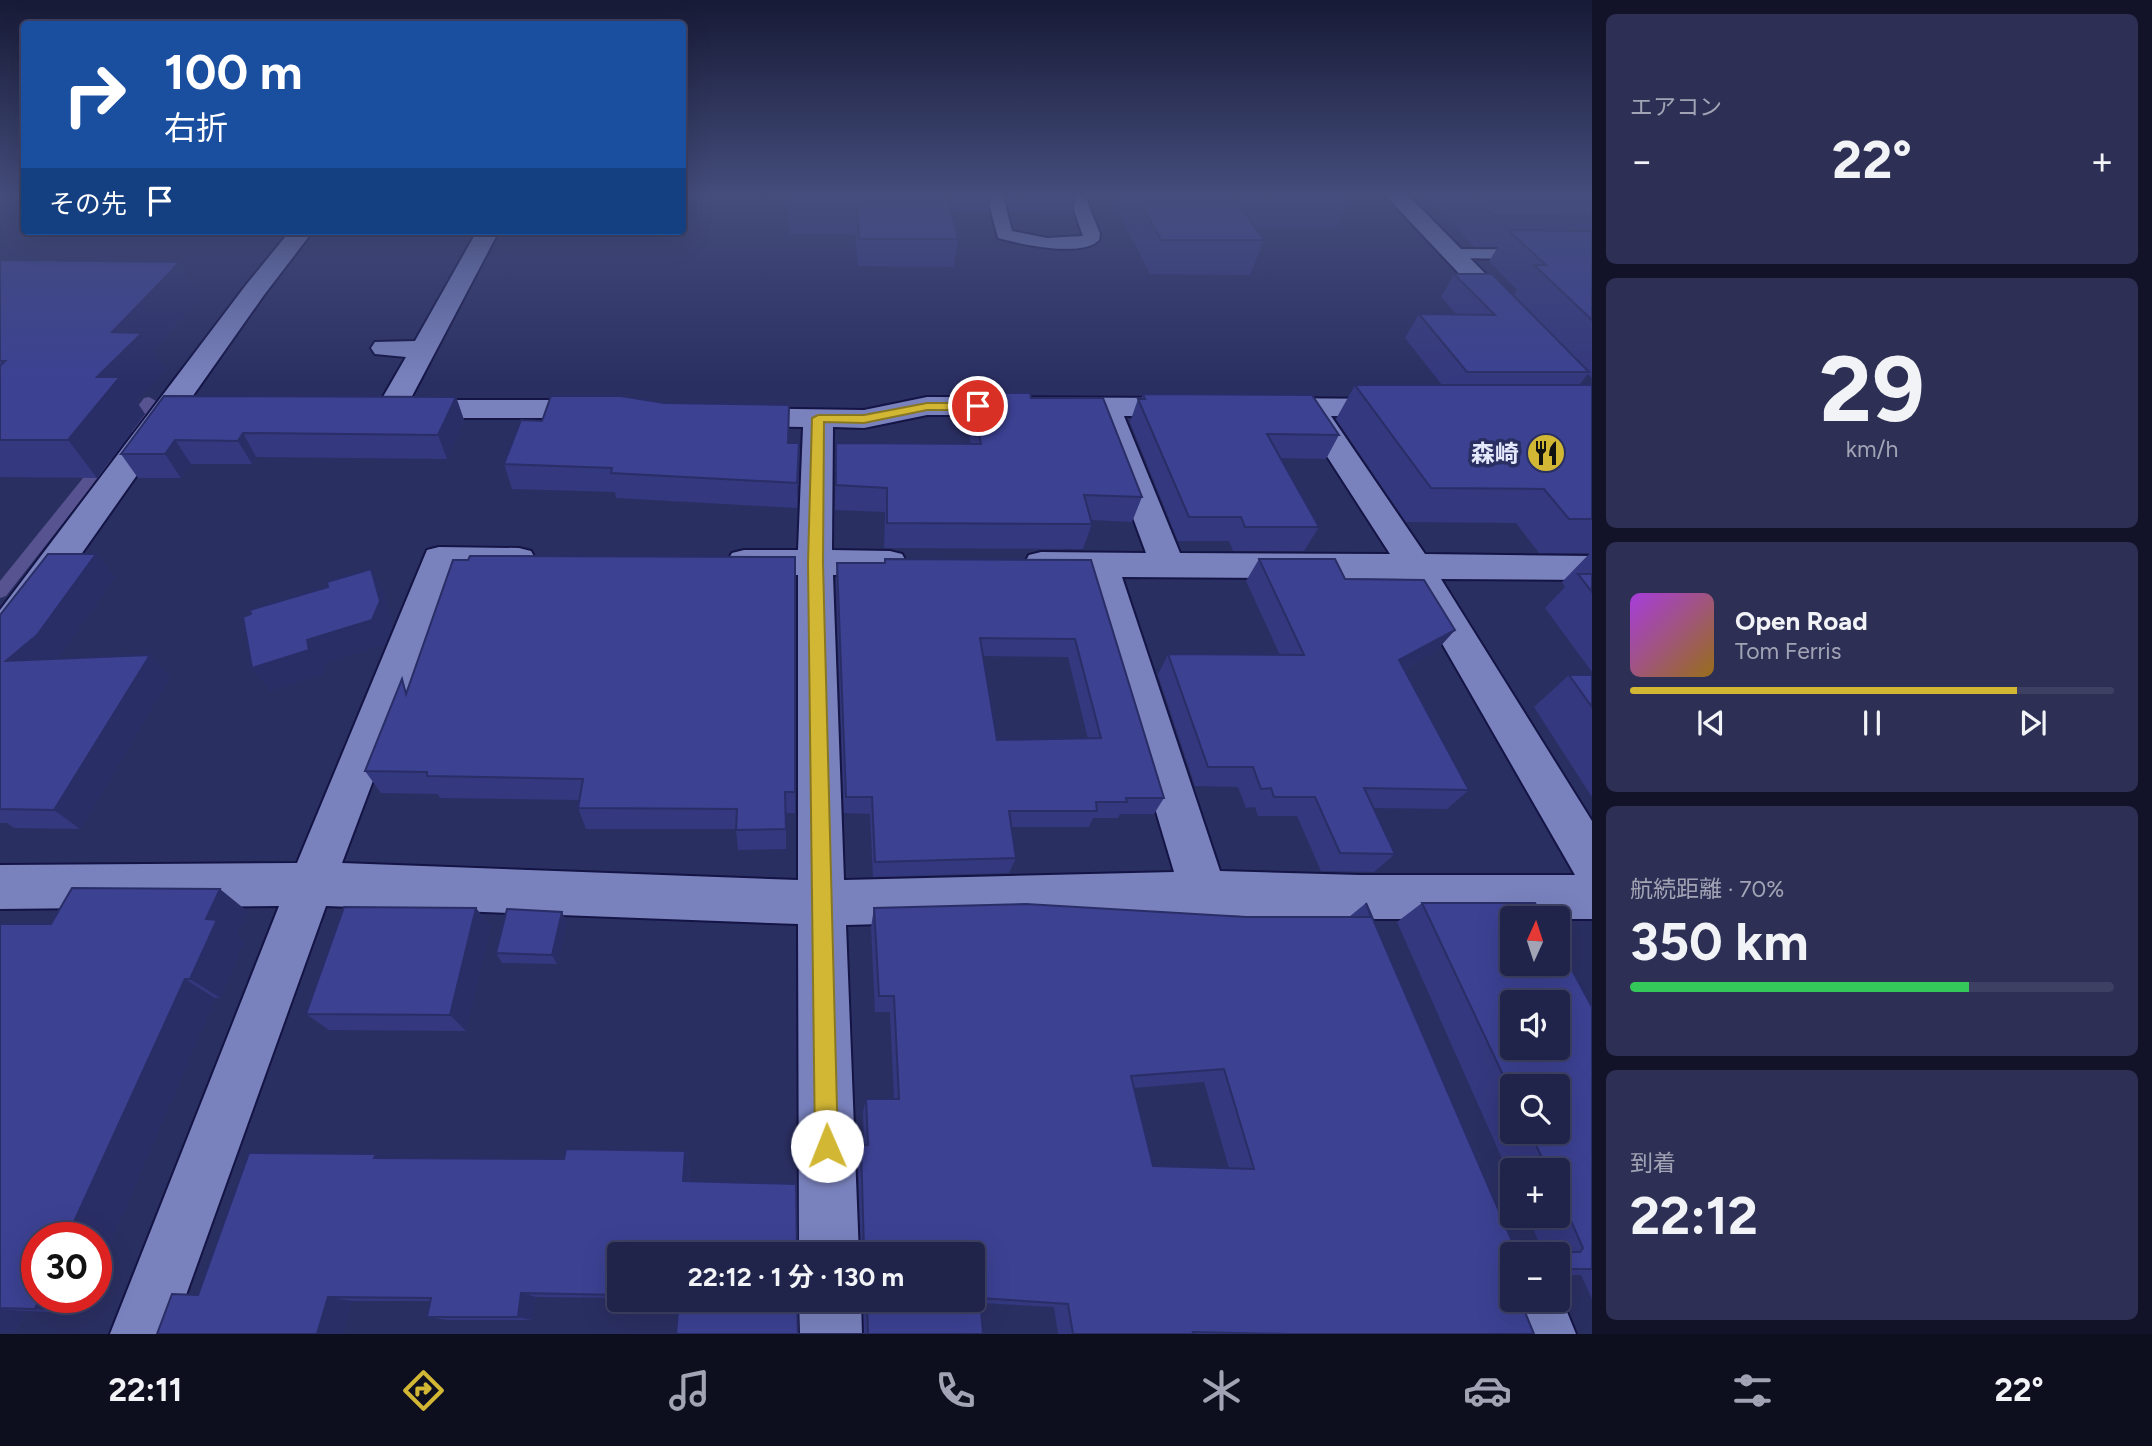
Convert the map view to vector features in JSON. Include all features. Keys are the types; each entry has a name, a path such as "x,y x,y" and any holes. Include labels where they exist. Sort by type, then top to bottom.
{"street":[{"path":"0,636 182,408 255,290 280,258"},
{"path":"473,258 424,349 385,404 626,409"},
{"path":"1459,258 1531,334"},
{"path":"385,348 424,349"},
{"path":"708,417 864,419 927,406 1417,408"},
{"path":"1107,406 1168,565"},
{"path":"1310,407 1415,566 1592,861"},
{"path":"818,418 815,563 829,1242"},
{"path":"141,1334 311,884 439,559 551,560"},
{"path":"718,562 924,563"},
{"path":"1005,564 1592,568"},
{"path":"1100,564 1204,893"},
{"path":"0,887 311,884 820,903 1204,893 1360,897 1592,897"},
{"path":"1360,897 1382,948"},
{"path":"830,1312 831,1334"},
{"path":"1536,1312 1545,1334"}],"building":[{"path":"1539,258 1592,258 1592,320 1534,265 1546,265"},
{"path":"0,260 180,262 112,332 142,333 97,377 120,377 68,440 0,440 0,366 5,361 0,361"},
{"path":"1454,274 1492,274 1589,372 1467,372 1419,314 1495,315"},
{"path":"1355,385 1592,385 1592,519 1569,519 1544,489 1431,488"},
{"path":"970,393 1030,393 1031,398 1103,398 1142,497 1084,495 1092,524 887,523 887,488 836,485 836,443 981,444"},
{"path":"1143,394 1312,395 1339,435 1267,434 1319,527 1245,527 1241,517 1189,517 1138,399 1145,399"},
{"path":"164,396 456,397 438,435 243,433 238,441 175,440 165,454 121,454"},
{"path":"551,396 621,396 664,403 789,405 788,443 799,443 797,483 611,473 612,468 504,464 521,420 542,421"},
{"path":"48,554 96,554 37,635 6,661 150,655 54,810 0,809 0,615"},
{"path":"470,556 795,557 795,792 785,792 786,829 736,830 737,809 578,808 583,779 427,776 427,772 365,771 402,679 406,694 453,560 468,560"},
{"path":"885,559 1091,560 1164,798 1126,798 1127,802 1096,802 1097,811 1009,811 1016,858 875,862 872,797 846,797 837,563 885,563","holes":["980,638 1075,639 1101,738 997,740"]},
{"path":"1259,559 1335,559 1345,579 1424,580 1455,630 1399,660 1469,790 1364,788 1395,854 1340,853 1315,797 1274,797 1271,788 1261,789 1253,767 1208,767 1168,654 1304,655"},
{"path":"371,569 380,601 372,620 307,640 309,650 252,668 243,617 251,614 250,610 328,587 327,582"},
{"path":"1578,574 1592,574 1592,592"},
{"path":"1569,675 1592,675 1592,707"},
{"path":"72,888 220,889 206,919 217,920 190,979 185,979 74,1222 21,1222 21,1309 0,1308 0,924 51,924"},
{"path":"1366,903 1500,1213 1500,1228 1506,1228 1512,1242 1500,1242 1500,1312 1525,1312 1534,1334 1073,1334 1068,1304 985,1298 985,1242 864,1242 861,1145 868,1145 866,1099 899,1099 894,996 879,996 874,908 1026,904 1246,917 1371,917","holes":["1224,1069 1254,1169 1153,1166 1131,1076"]},
{"path":"1422,903 1535,903 1537,906 1500,906 1500,976 1570,976 1570,966 1592,1007 1592,1269 1570,1269 1570,1252 1580,1252 1583,1248 1570,1218 1570,1158 1542,1158 1536,1144 1570,1144 1570,1074 1503,1074"},
{"path":"344,907 476,908 450,1015 306,1014"},
{"path":"507,909 562,912 552,955 496,953"},
{"path":"566,1149 685,1151 683,1181 796,1184 797,1242 607,1242 607,1295 521,1293 518,1317 427,1317 431,1298 328,1297 317,1334 157,1334 172,1294 198,1295 249,1153 376,1154 374,1158 564,1159"},
{"path":"678,1312 797,1312 798,1334 676,1334"},
{"path":"867,1312 981,1312 983,1334 868,1334"}],"waterway":[{"path":"128,429 149,401"},
{"path":"0,592 105,460"}],"place":[{"name":"森崎","path":"1546,453"}],"route":[{"path":"827,1146 815,563 818,418 864,419 927,406 978,406"}]}
